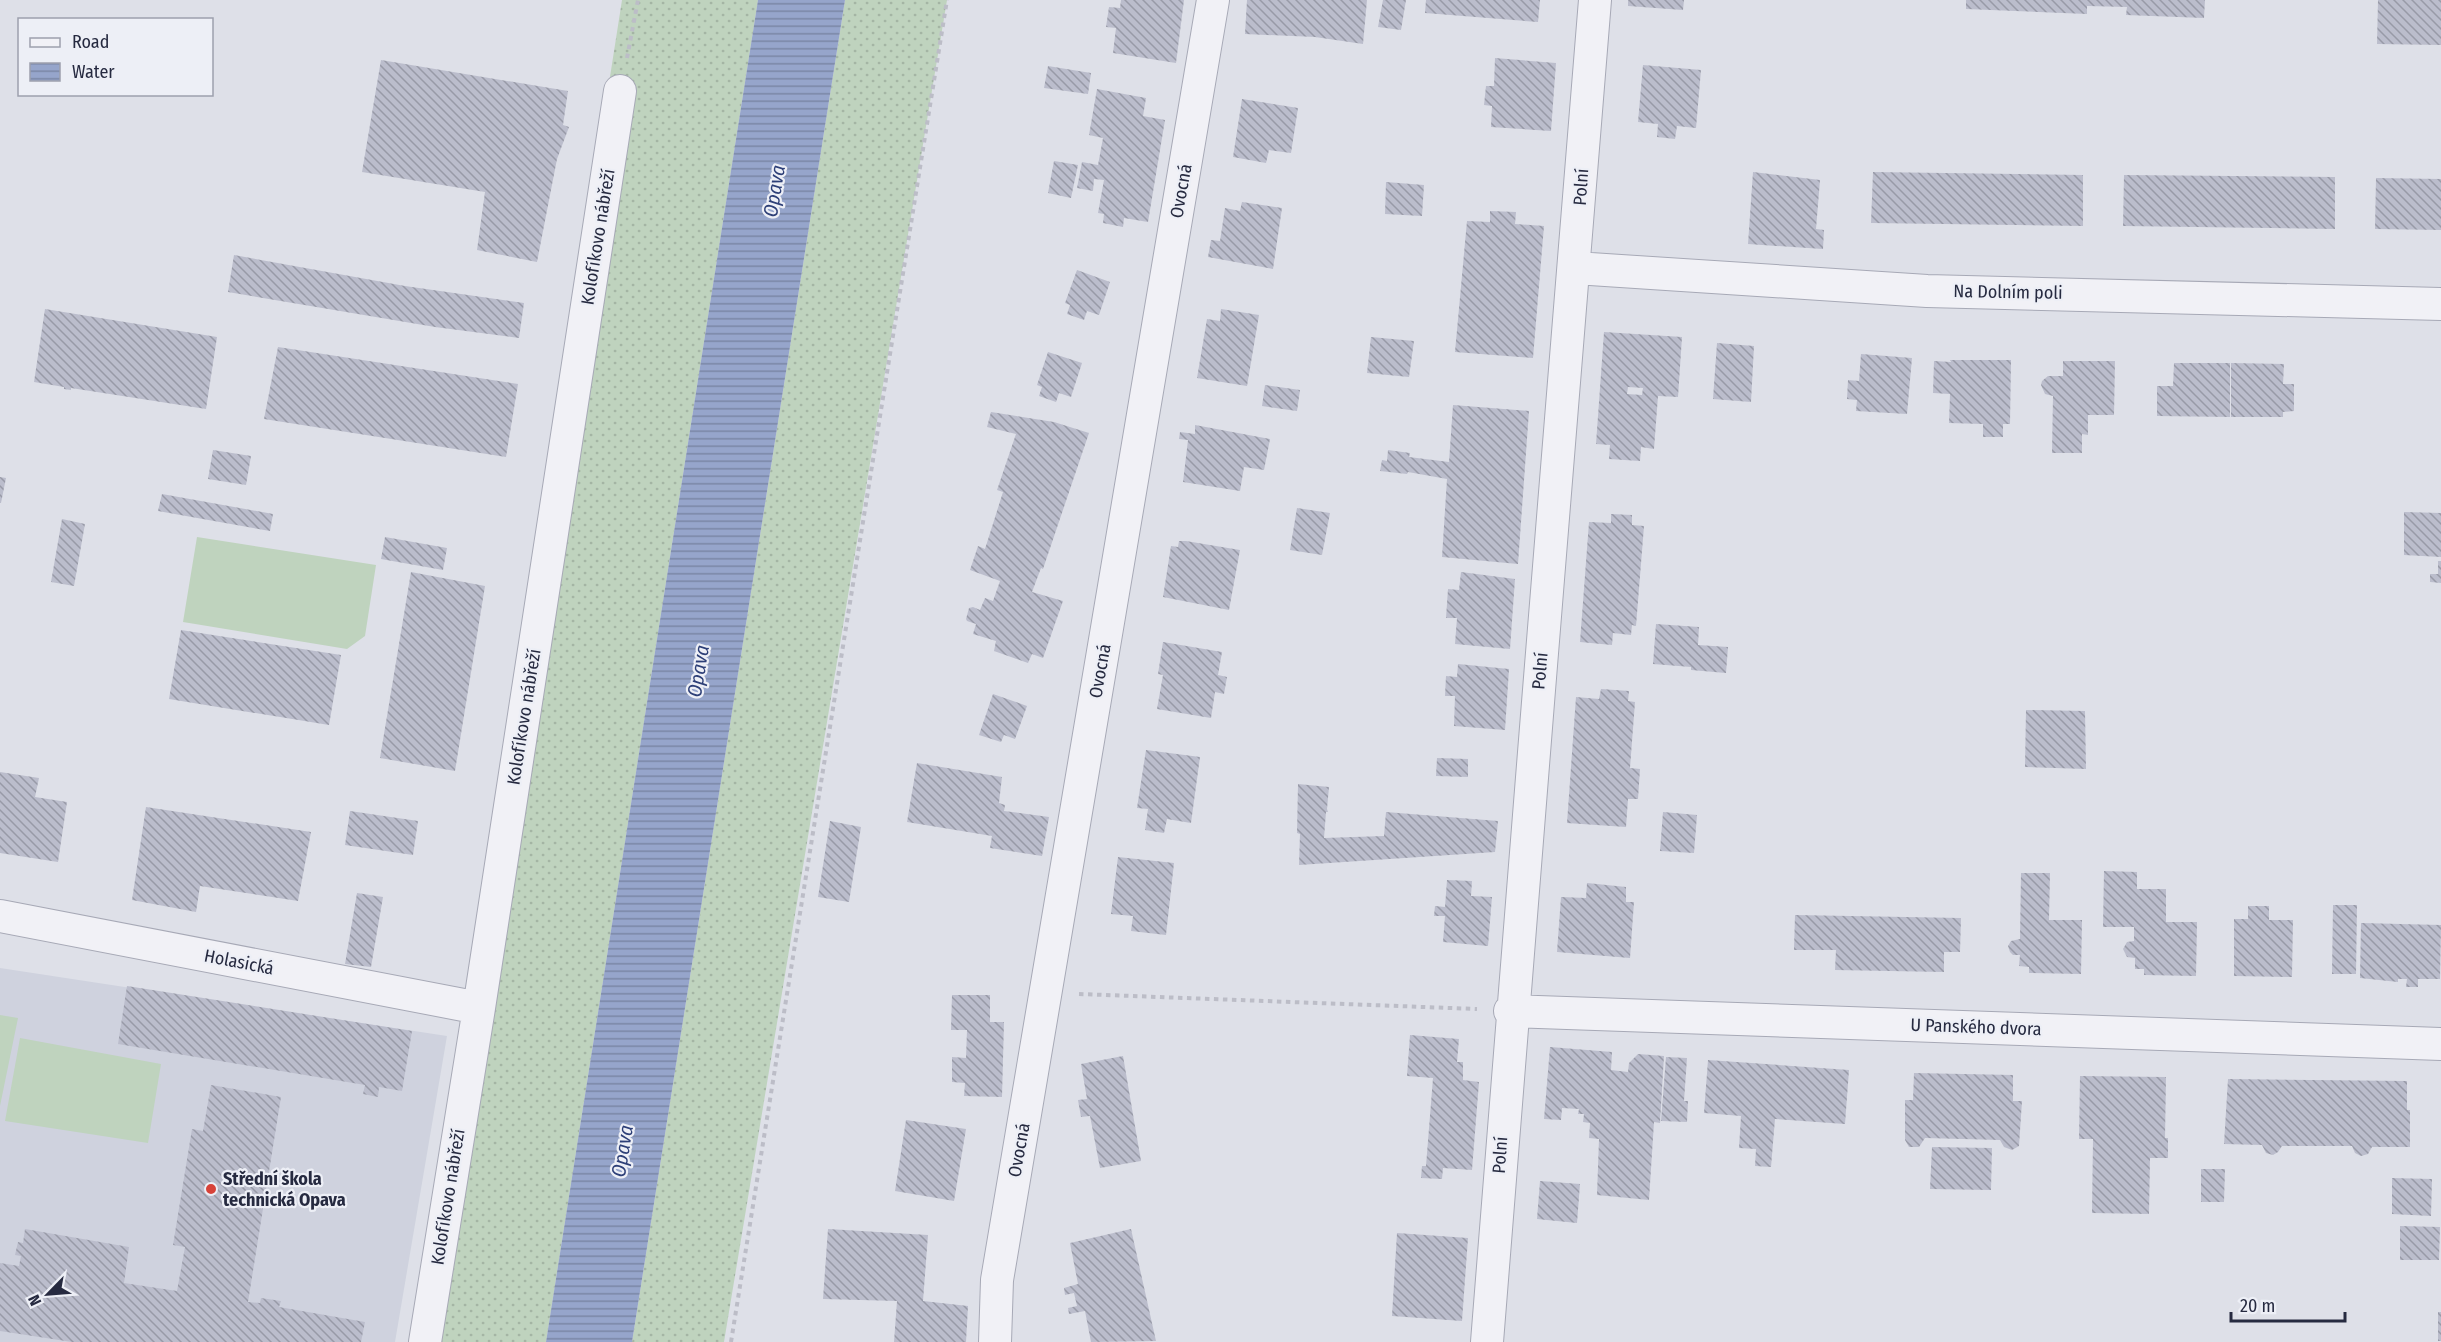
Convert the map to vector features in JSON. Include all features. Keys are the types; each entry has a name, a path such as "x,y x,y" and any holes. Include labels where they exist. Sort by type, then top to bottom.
{"street":[{"name":"Ovocná","path":"995,1342 997,1280 1213,0"},
{"name":"Polní","path":"1486,1342 1510,1011 1575,268 1594,0"},
{"name":"Kolofíkovo nábřeží","path":"424,1342 479,1008 620,91"},
{"name":"Na Dolním poli","path":"1575,268 1927,291 2441,304"},
{"name":"Holasická","path":"0,916 479,1008"},
{"name":"U Panského dvora","path":"1510,1011 2441,1044"}],"path":[{"path":"620,91 638,0"},
{"path":"731,1342 947,0"},
{"path":"1046,993 1510,1011"}],"shaded area":[{"name":"Střední škola technická Opava","path":"0,968 447,1036 395,1342 0,1342"}],"green space":[{"path":"622,0 758,0 546,1342 424,1342 462,1024"},
{"path":"845,0 947,0 724,1342 632,1342"},
{"path":"197,537 376,565 365,636 347,649 183,622"},
{"path":"0,1015 18,1018 0,1106"},
{"path":"20,1038 161,1064 148,1143 5,1121"}],"water":[{"name":"Opava","path":"758,0 845,0 632,1342 546,1342"}],"building":[{"path":"1121,0 1184,0 1176,63 1113,53 1116,28 1106,27 1109,7 1120,8"},
{"path":"1247,0 1367,0 1363,44 1315,37 1245,34"},
{"path":"1383,0 1406,0 1401,30 1378,27"},
{"path":"1426,0 1540,0 1538,22 1425,13"},
{"path":"1628,0 1684,0 1683,10 1628,6"},
{"path":"1966,0 2205,0 2204,18 2126,15 2127,7 2087,6 2087,14 1966,9"},
{"path":"2378,0 2441,0 2441,45 2377,44"},
{"path":"1495,58 1556,63 1551,131 1491,127 1492,106 1484,105 1486,86 1494,86"},
{"path":"381,60 568,91 563,125 569,127 557,159 537,262 477,250 485,192 362,172"},
{"path":"1643,65 1701,70 1696,128 1677,126 1675,139 1657,137 1658,124 1638,122"},
{"path":"1048,66 1091,73 1088,94 1044,88"},
{"path":"1097,89 1146,98 1143,116 1165,120 1148,222 1124,218 1123,227 1103,223 1104,214 1098,213 1104,180 1094,179 1093,191 1077,188 1082,162 1098,165 1103,138 1089,135"},
{"path":"1242,99 1298,108 1291,153 1269,150 1266,163 1233,157"},
{"path":"1054,161 1078,165 1071,198 1048,193"},
{"path":"1753,172 1820,180 1816,229 1824,230 1823,249 1748,244"},
{"path":"1873,172 2083,175 2083,226 1871,223"},
{"path":"2124,175 2335,177 2335,229 2123,226"},
{"path":"2376,178 2441,179 2441,230 2375,229"},
{"path":"1386,182 1424,185 1422,216 1385,214"},
{"path":"1242,202 1282,208 1273,269 1208,257 1211,240 1220,241 1225,208 1240,211"},
{"path":"1490,211 1516,212 1515,224 1544,226 1533,358 1455,352 1467,221 1490,222"},
{"path":"234,255 405,286 524,303 519,338 435,327 228,292"},
{"path":"1077,270 1110,282 1099,315 1087,311 1084,320 1067,314 1070,305 1065,303"},
{"path":"45,309 217,337 206,409 71,388 71,390 64,389 64,387 34,382"},
{"path":"1221,309 1259,315 1247,386 1197,378 1207,319 1220,321"},
{"path":"1604,332 1682,337 1678,397 1658,396 1654,449 1641,447 1640,461 1609,459 1610,445 1596,444","holes":["1628,387 1643,388 1642,395 1627,394"]},
{"path":"1371,337 1414,341 1409,377 1367,373"},
{"path":"1717,343 1754,346 1751,402 1713,399"},
{"path":"278,347 518,384 506,457 264,419"},
{"path":"1048,352 1082,363 1071,397 1059,393 1056,402 1039,396 1042,387 1037,385"},
{"path":"1861,354 1912,358 1907,414 1856,411 1857,400 1847,399 1848,380 1859,381"},
{"path":"1950,360 2011,360 2010,424 2003,424 2003,437 1983,437 1983,424 1949,423 1950,394 1933,393 1934,361 1951,362"},
{"path":"2063,361 2115,361 2114,415 2088,415 2088,435 2082,434 2082,453 2052,453 2053,396 2045,394 2041,385 2048,376 2063,376"},
{"path":"2174,363 2230,363 2230,417 2157,416 2157,386 2173,386"},
{"path":"2231,363 2284,364 2283,384 2294,384 2294,411 2283,412 2283,417 2231,417"},
{"path":"1265,385 1300,390 1297,411 1262,406"},
{"path":"1453,405 1529,411 1518,564 1442,557 1447,479 1408,472 1407,474 1380,471 1382,460 1387,461 1388,450 1410,453 1409,457 1449,462"},
{"path":"991,412 1054,422 1089,433 1043,569 1041,568 1032,592 1063,601 1043,658 1032,654 1028,663 994,651 996,641 973,634 976,624 966,619 969,608 980,610 985,598 993,601 1000,581 970,570 978,546 985,549 1003,492 997,490 1016,434 987,427"},
{"path":"1195,425 1270,439 1264,470 1244,467 1240,491 1183,482 1188,440 1179,439 1180,432 1195,434"},
{"path":"213,450 251,456 246,485 208,479"},
{"path":"0,477 6,478 1,503 0,503"},
{"path":"162,494 273,514 270,531 158,511"},
{"path":"1297,508 1330,513 1322,555 1290,550"},
{"path":"2404,512 2441,513 2441,557 2404,555"},
{"path":"1611,514 1632,515 1632,525 1644,526 1636,626 1632,625 1631,635 1613,633 1612,645 1580,642 1589,522 1611,523"},
{"path":"62,519 85,524 74,586 51,582"},
{"path":"385,537 447,548 443,570 381,559"},
{"path":"1179,541 1240,550 1229,610 1163,597 1171,546 1178,547"},
{"path":"2438,561 2441,561 2441,583 2430,582 2430,574 2438,574"},
{"path":"411,572 485,586 455,771 380,758"},
{"path":"1461,572 1515,579 1510,649 1455,644 1457,618 1446,618 1448,589 1459,590"},
{"path":"1656,624 1699,627 1698,645 1728,647 1726,673 1653,664"},
{"path":"181,630 341,655 329,725 169,699"},
{"path":"1163,642 1222,652 1218,675 1227,677 1224,694 1215,692 1211,718 1157,709 1163,675 1158,674"},
{"path":"1458,664 1509,669 1505,730 1454,726 1455,696 1445,696 1446,676 1457,677"},
{"path":"1601,689 1629,691 1628,701 1635,702 1630,768 1640,769 1638,799 1628,799 1626,827 1567,823 1576,697 1599,699"},
{"path":"993,694 1027,706 1015,739 1004,735 1001,742 979,735"},
{"path":"2026,710 2085,711 2086,769 2025,767"},
{"path":"1146,750 1200,757 1191,823 1167,819 1164,833 1145,830 1148,809 1137,808"},
{"path":"1437,758 1468,759 1468,777 1436,776"},
{"path":"917,763 1002,777 999,803 1005,805 1004,811 1049,817 1042,856 990,848 992,836 907,822"},
{"path":"0,772 39,778 35,797 67,802 58,862 0,853"},
{"path":"1298,784 1329,787 1324,838 1384,836 1386,812 1498,821 1495,852 1299,865"},
{"path":"146,807 311,832 298,901 200,886 196,912 132,900"},
{"path":"350,811 418,821 413,855 345,845"},
{"path":"1663,812 1697,815 1694,853 1660,851"},
{"path":"830,821 861,827 849,902 818,897"},
{"path":"1118,857 1174,863 1166,935 1131,931 1133,916 1111,914"},
{"path":"2104,871 2137,872 2137,889 2166,889 2166,922 2197,922 2196,976 2144,975 2144,969 2135,969 2135,958 2127,957 2123,949 2127,942 2134,941 2134,927 2103,927"},
{"path":"2021,873 2050,873 2049,920 2082,920 2081,974 2029,973 2029,967 2019,966 2020,955 2013,955 2010,952 2008,946 2011,941 2020,939"},
{"path":"1447,880 1472,881 1471,896 1492,897 1488,946 1443,942 1445,916 1434,916 1435,906 1445,907"},
{"path":"1587,883 1626,887 1626,902 1634,902 1630,958 1557,952 1561,897 1586,898"},
{"path":"357,893 383,897 371,967 345,964"},
{"path":"2333,905 2357,905 2356,974 2332,974"},
{"path":"2248,906 2269,906 2269,920 2293,920 2292,977 2234,976 2234,919 2248,919"},
{"path":"1795,915 1961,918 1960,952 1944,952 1944,972 1835,970 1836,950 1794,950"},
{"path":"2361,923 2441,925 2440,979 2418,979 2418,987 2406,987 2407,979 2398,979 2398,982 2360,978"},
{"path":"127,986 412,1031 402,1091 379,1087 378,1097 363,1094 365,1085 118,1044"},
{"path":"952,995 990,995 990,1022 1004,1022 1002,1097 964,1096 965,1083 952,1082 952,1057 966,1058 967,1030 951,1030"},
{"path":"1410,1035 1459,1039 1457,1062 1463,1062 1463,1080 1479,1082 1472,1170 1443,1168 1442,1179 1421,1178 1422,1166 1426,1166 1433,1078 1407,1076"},
{"path":"1550,1047 1612,1052 1611,1070 1628,1072 1629,1063 1638,1054 1664,1056 1660,1123 1654,1122 1649,1200 1597,1195 1599,1139 1589,1138 1590,1123 1583,1122 1584,1114 1578,1114 1579,1109 1562,1108 1561,1120 1544,1119"},
{"path":"1123,1056 1141,1161 1100,1168 1090,1116 1081,1117 1078,1100 1087,1099 1081,1064"},
{"path":"1666,1057 1687,1058 1684,1101 1688,1101 1687,1122 1661,1121"},
{"path":"1708,1060 1849,1070 1845,1124 1775,1119 1771,1167 1755,1166 1756,1149 1739,1148 1741,1116 1704,1113"},
{"path":"1914,1073 2013,1075 2013,1101 2022,1101 2019,1146 2012,1150 2004,1147 2000,1140 1925,1138 1919,1147 1909,1147 1905,1140 1905,1100 1913,1100"},
{"path":"2080,1076 2166,1077 2165,1138 2168,1138 2168,1158 2150,1158 2149,1214 2092,1213 2093,1139 2079,1139"},
{"path":"2228,1079 2407,1081 2410,1147 2372,1147 2368,1154 2361,1156 2355,1153 2352,1146 2282,1146 2273,1155 2266,1153 2262,1145 2224,1144"},
{"path":"211,1085 281,1097 248,1302 260,1303 261,1298 281,1301 279,1307 365,1322 361,1342 72,1342 0,1331 0,1263 19,1266 21,1256 15,1255 18,1242 23,1243 25,1229 129,1247 124,1283 177,1291 185,1247 173,1245 192,1129 203,1131"},
{"path":"906,1120 966,1129 954,1201 895,1191"},
{"path":"1932,1147 1992,1148 1991,1190 1930,1189"},
{"path":"2201,1169 2225,1169 2224,1202 2201,1202"},
{"path":"2392,1178 2432,1179 2431,1216 2392,1214"},
{"path":"1540,1181 1580,1184 1577,1223 1537,1219"},
{"path":"2400,1226 2440,1227 2439,1260 2400,1260"},
{"path":"828,1229 928,1235 923,1301 968,1306 966,1342 894,1342 897,1301 823,1299"},
{"path":"1131,1229 1156,1341 1091,1342 1085,1311 1069,1314 1068,1308 1077,1306 1074,1293 1065,1295 1064,1288 1078,1284 1070,1243"},
{"path":"1397,1233 1468,1238 1462,1321 1392,1316"},
{"path":"2438,1312 2441,1312 2441,1341 2438,1341"}],"place":[{"name":"Střední škola technická Opava","path":"211,1189"}]}
